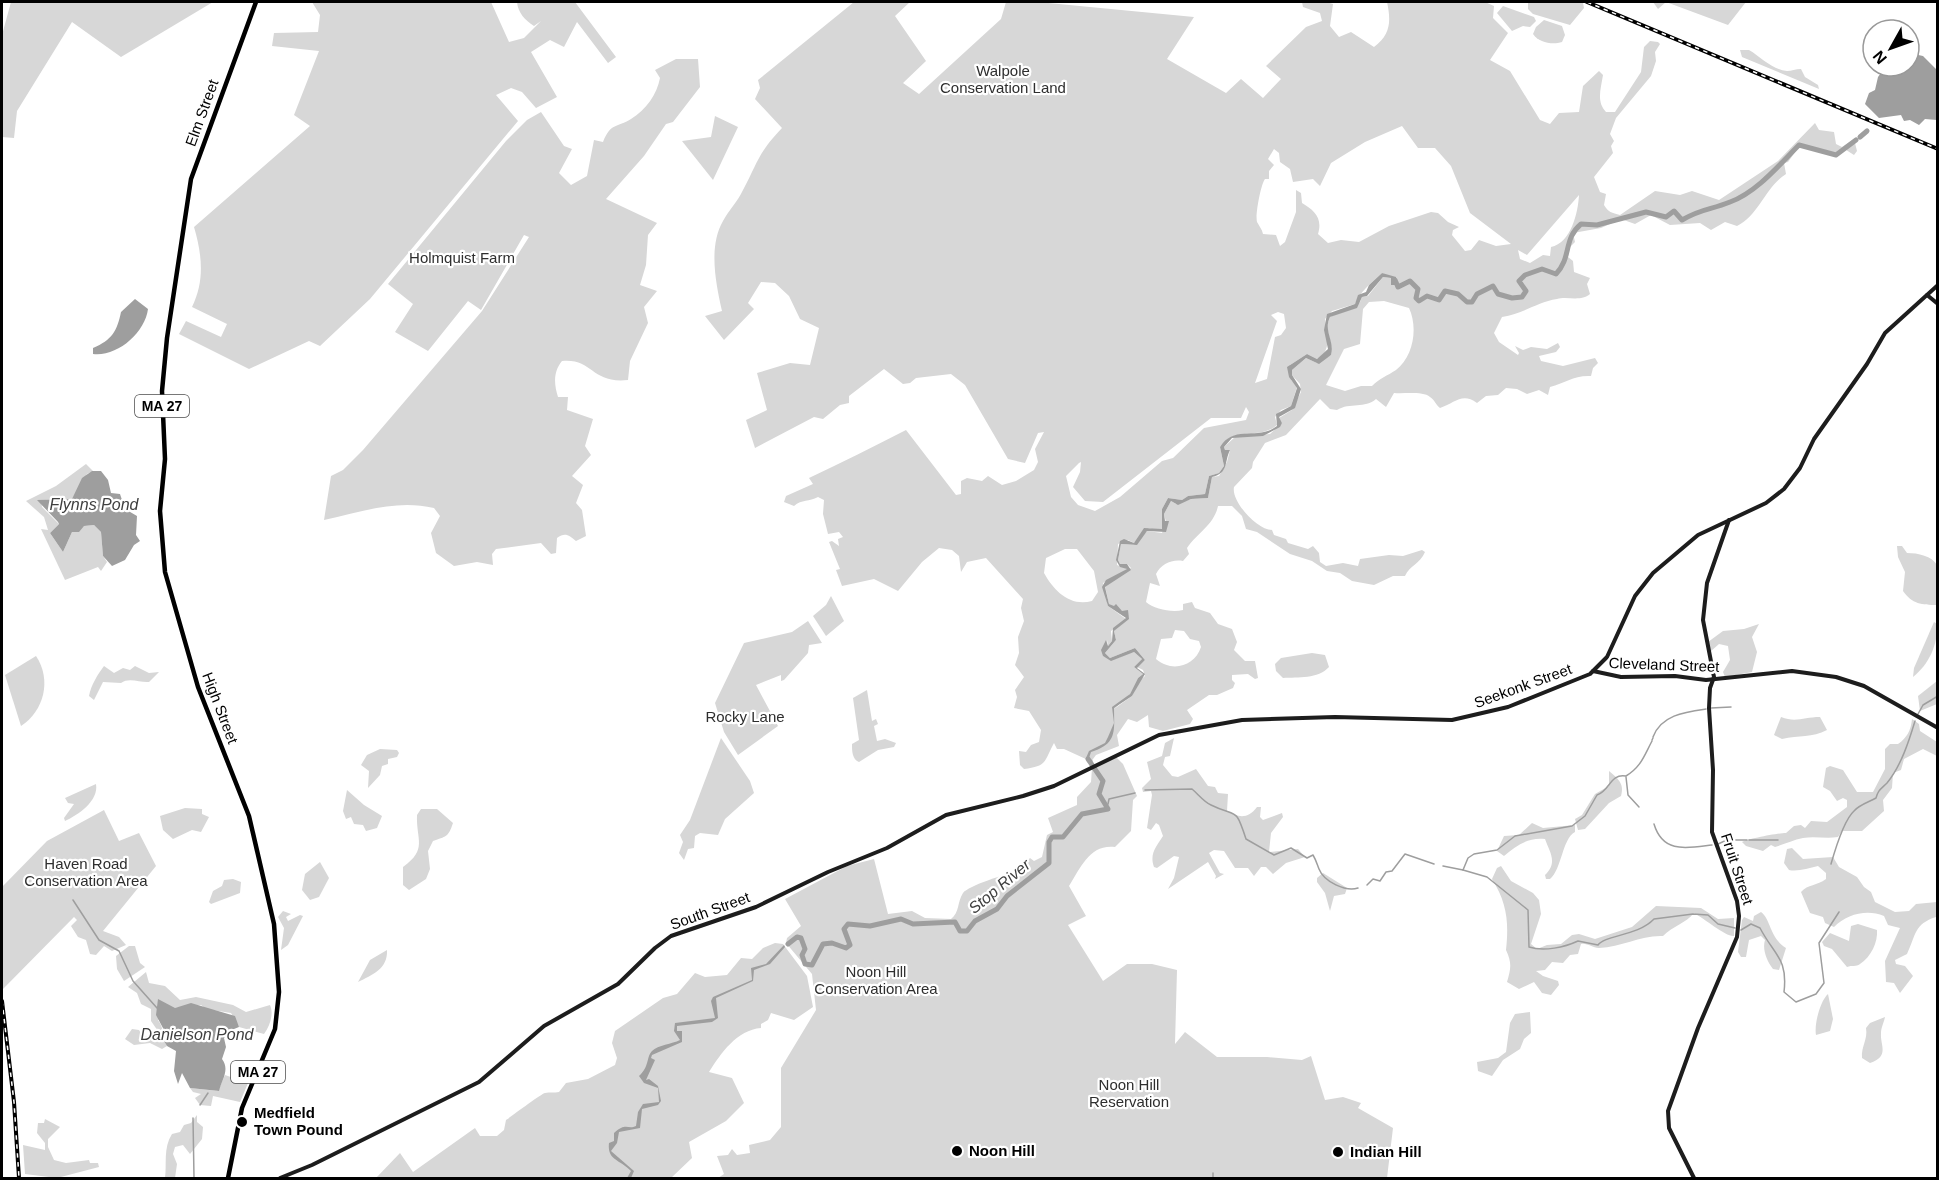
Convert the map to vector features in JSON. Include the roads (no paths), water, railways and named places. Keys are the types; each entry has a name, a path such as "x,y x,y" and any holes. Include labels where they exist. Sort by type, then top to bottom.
{"main road":[{"name":"Elm Street","path":"183,236 191,179 256,2"},
{"name":"High Street","path":"183,236 162,378 165,459 160,511 164,568 195,678 247,811 256,842 274,924 279,992 274,1035 242,1108 228,1179"},
{"name":"Seekonk Street","path":"1147,739 1242,720 1346,717 1452,720 1508,707 1593,671 1607,657 1635,596 1645,582 1698,535 1766,503 1788,486 1814,439 1867,364 1885,333 1938,285"},
{"path":"1927,295 1938,304"},
{"name":"Fruit Street","path":"1694,1179 1668,1123 1668,1111 1698,1028 1737,937 1739,916 1737,901 1712,832 1713,770 1709,708 1713,680 1704,632 1703,612 1707,583 1730,519"},
{"name":"Cleveland Street","path":"1593,671 1613,677 1675,676 1713,680 1792,671 1836,677 1856,683 1938,728"},
{"name":"South Street","path":"280,1179 312,1166 479,1082 544,1026 618,984 655,948 671,936 756,907 828,872 887,848 946,814 1030,794 1147,739"}],"water":[{"path":"1921,56 1923,56 1937,70 1937,120 1925,119 1919,125 1910,120 1904,121 1901,115 1879,118 1865,104 1869,93 1875,90 1878,78 1921,78"},
{"path":"1382,273 1396,277 1396,285 1391,285 1391,278 1383,277 1367,296 1362,297 1357,308 1330,317 1328,327 1332,345 1331,355 1319,364 1306,358 1292,370 1292,375 1301,389 1295,408 1279,417 1282,423 1280,427 1263,436 1232,438 1224,447 1225,450 1230,450 1224,470 1221,473 1212,477 1208,498 1191,499 1178,505 1171,501 1164,514 1165,521 1169,521 1166,532 1147,531 1137,545 1121,544 1118,560 1120,564 1127,564 1131,570 1105,587 1109,604 1114,606 1116,604 1122,611 1128,610 1129,619 1114,631 1116,640 1105,653 1110,658 1135,648 1145,660 1137,668 1145,674 1132,696 1114,708 1114,723 1112,707 1130,694 1138,678 1143,674 1134,667 1142,659 1134,652 1111,661 1103,656 1101,650 1106,640 1108,646 1112,641 1113,628 1126,618 1108,606 1102,587 1106,580 1127,569 1120,567 1116,560 1120,541 1124,539 1134,543 1144,528 1162,529 1162,509 1168,498 1182,500 1188,496 1205,494 1209,476 1219,473 1224,466 1220,447 1226,440 1239,434 1262,432 1277,426 1276,414 1291,406 1297,388 1289,377 1287,367 1307,354 1317,359 1328,349 1324,330 1327,314 1355,304 1358,295 1366,292 1369,285"},
{"path":"135,299 148,309 142,327 136,335 111,352 93,354 93,348 105,342 113,334 121,312"},
{"name":"Flynns Pond","path":"92,471 101,471 108,480 111,493 120,494 125,509 137,516 136,535 140,541 134,545 125,560 112,566 103,556 101,532 94,525 84,526 79,532 72,532 63,552 50,533 59,524 58,522 37,500 72,499 82,478"},
{"path":"1114,723 1113,735 1106,745 1091,752 1089,758 1093,761 1091,762 1086,758 1089,751 1105,743"},
{"path":"784,945 785,947 770,964 754,970 753,981 716,998 718,1018 712,1022 677,1026 677,1031 682,1031 682,1042 652,1055 651,1058 655,1060 646,1080 649,1079 658,1086 661,1101 658,1105 642,1109 640,1128 619,1132 617,1143 611,1151 634,1171 631,1178 627,1178 631,1171 612,1156 609,1143 614,1141 614,1133 618,1130 636,1126 638,1112 643,1104 659,1102 658,1088 644,1083 639,1076 645,1069 650,1053 658,1047 680,1040 674,1031 675,1023 715,1018 711,1001 713,997 752,980 751,968 766,964"},
{"name":"Danielson Pond","path":"158,999 175,1008 191,1003 235,1016 239,1027 229,1031 224,1038 226,1047 222,1059 225,1075 219,1091 190,1088 182,1073 178,1084 174,1071 176,1051 167,1046 163,1039 164,1030 156,1015"}],"waterway":[{"name":"Stop River","path":"1860,137 1867,131"},
{"name":"Stop River","path":"1395,280 1398,287 1410,281 1418,289 1416,298 1419,301 1427,296 1439,300 1445,291 1458,294 1467,302 1472,302 1477,294 1493,286 1498,294 1512,298 1522,297 1526,291 1519,281 1525,275 1542,269 1556,274 1564,261 1569,242 1581,224 1597,225 1646,212 1666,217 1674,211 1682,220 1695,213 1740,198 1767,177 1799,145 1836,155 1856,140"},
{"path":"1918,714 1923,705 1938,696"},
{"path":"1711,708 1731,707"},
{"path":"1653,737 1668,719 1682,713 1706,709"},
{"path":"1831,864 1850,815 1876,798 1887,783 1900,761 1915,721"},
{"path":"1443,866 1463,870 1468,858 1474,854 1497,850 1515,836 1572,826 1585,816 1597,795 1605,790 1613,780 1626,776 1635,769 1642,761 1652,741"},
{"name":"Stop River","path":"788,944 797,937 801,938 805,949 802,955 805,964 812,965 823,944 832,943 846,948 850,945 844,929 848,924 870,926 901,919 913,924 955,922 960,931 967,931 975,921 997,909 1007,896 1049,863 1049,842 1052,837 1063,837 1082,814 1108,809 1099,794 1103,781 1088,759"},
{"path":"1626,777 1628,795 1639,807"},
{"path":"1145,790 1192,789 1208,804 1234,814 1240,821 1246,839 1274,855 1291,848 1307,858 1313,855 1322,874 1330,882 1348,889 1358,888"},
{"path":"1108,804 1109,799 1135,793"},
{"path":"1654,824 1658,834 1670,845 1685,848 1712,845"},
{"path":"1718,844 1727,840 1747,840"},
{"path":"1749,840 1778,840"},
{"path":"1367,885 1373,879 1380,881 1386,872 1392,871 1405,854 1434,864"},
{"path":"1463,870 1487,877 1528,910 1529,947 1554,948 1578,941 1598,945 1607,939 1639,929 1654,919 1693,914 1708,915 1718,924 1735,928"},
{"path":"73,900 99,940 119,951 133,981 157,1008"},
{"path":"1741,930 1751,924 1760,928 1782,964 1784,992 1796,1002 1816,994 1824,983 1819,943 1839,912"},
{"path":"200,1105 208,1093"},
{"path":"193,1118 194,1178"},
{"path":"1213,1173 1213,1178"}],"railway":[{"path":"1587,2 1938,149"},
{"path":"2,1001 14,1102 19,1178"}],"place":[{"name":"Medfield Town Pound","path":"242,1122"},
{"name":"Noon Hill","path":"957,1151"},
{"name":"Indian Hill","path":"1338,1152"}],"park label":[{"name":"Walpole Conservation Land","path":"1003,80"},
{"name":"Holmquist Farm","path":"462,258"},
{"name":"Rocky Lane","path":"745,717"},
{"name":"Haven Road Conservation Area","path":"86,872"},
{"name":"Noon Hill Conservation Area","path":"876,980"},
{"name":"Noon Hill Reservation","path":"1129,1094"}]}
